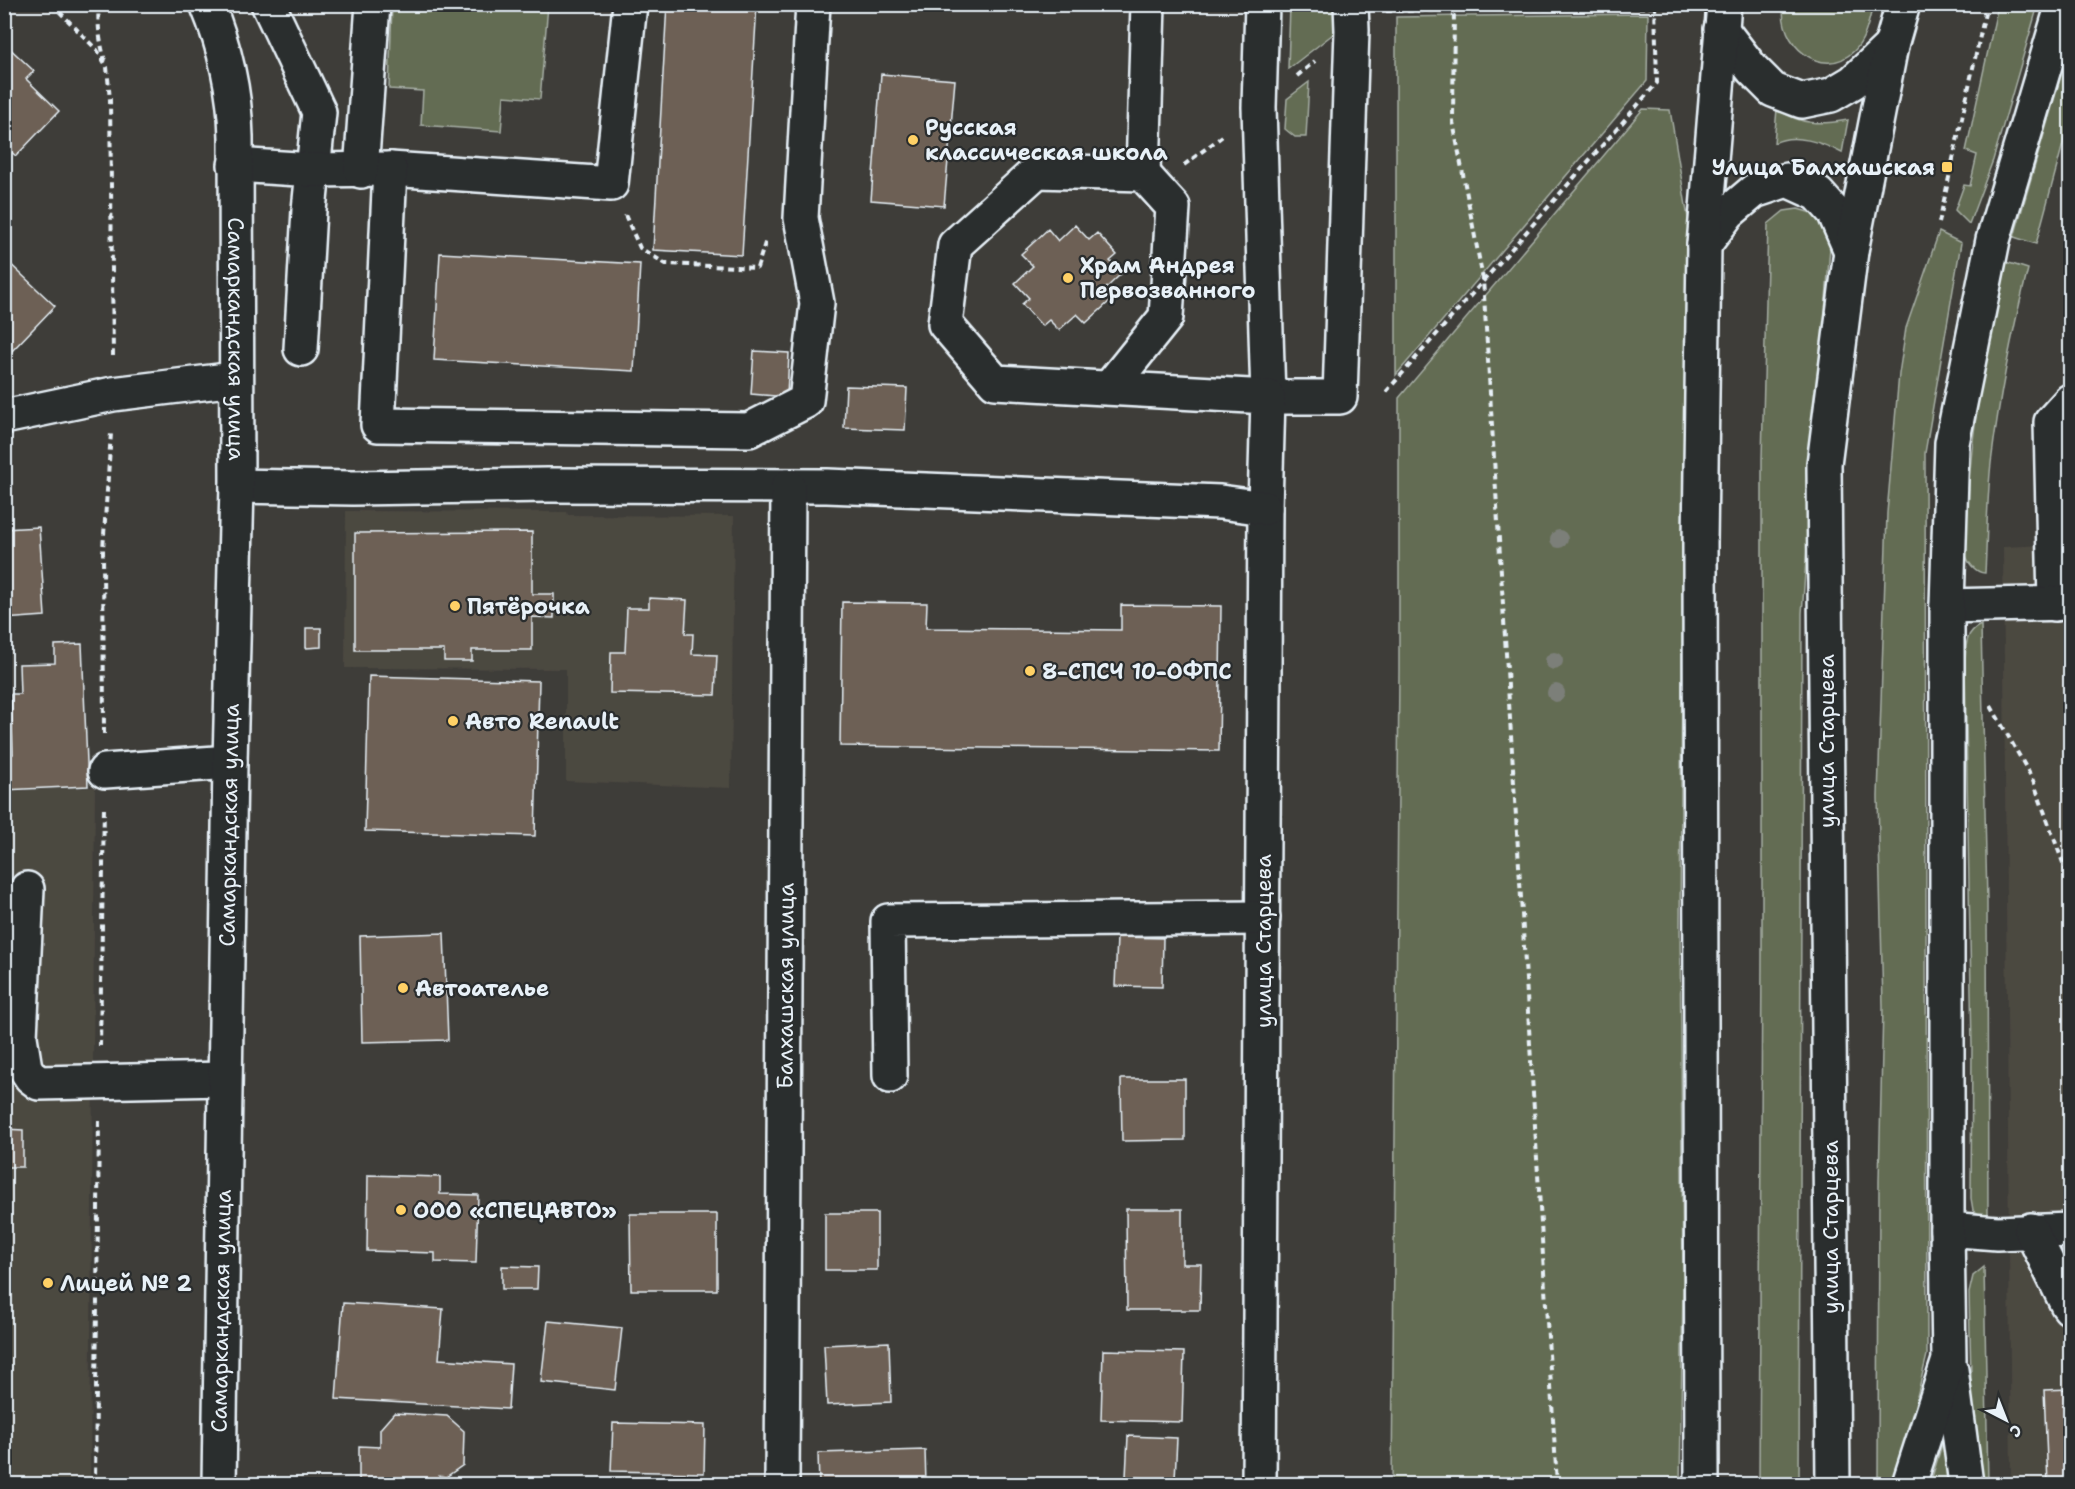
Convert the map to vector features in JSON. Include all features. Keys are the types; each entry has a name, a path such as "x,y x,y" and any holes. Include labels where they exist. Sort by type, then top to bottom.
{"main road":[{"name":"Самаркандская улица","path":"207,4 223,49 236,116 237,486 224,1079 219,1485"},
{"path":"268,4 319,112 301,349"},
{"path":"373,4 378,425 748,430 806,401 817,303 801,218 813,4"},
{"path":"236,165 313,170 376,170 611,184 630,4"},
{"path":"1109,388 1167,317 1173,207 1143,174 1148,4"},
{"name":"улица Старцева","path":"1259,1485 1265,508 1268,397 1259,107 1262,4"},
{"path":"1143,174 1037,171 954,245 945,324 995,382 1268,397 1340,397 1351,4"},
{"name":"улица Старцева","path":"1833,1485 1824,464 1851,251 1891,46 1903,4"},
{"path":"1966,1485 1949,1360 1947,1228 1947,606 1952,443 1993,240 2063,4"},
{"path":"1722,17 1752,69 1773,90 1802,101 1831,95 1852,82 1891,46"},
{"path":"1702,1485 1700,543 1704,244 1722,17"},
{"path":"1704,244 1728,213 1754,191 1787,180 1818,195 1826,203 1834,212 1851,251"},
{"path":"4,417 113,394 235,379"},
{"path":"1947,606 2063,604 2062,522 2051,422 2070,401"},
{"path":"237,486 353,488 548,485 827,486 1220,501 1265,508"},
{"name":"Балхашская улица","path":"782,1485 786,1164 788,486"},
{"path":"105,771 230,762"},
{"path":"27,889 20,1037 25,1068 31,1077 39,1083 224,1079"},
{"path":"890,1076 888,921 1263,918"},
{"path":"1947,1228 1997,1233 2070,1230"},
{"path":"2031,1230 2070,1308"},
{"path":"1909,1485 1949,1360"}],"path":[{"path":"99,4 99,34 107,67"},
{"path":"1454,4 1453,122 1483,279 1557,1485"},
{"path":"1386,392 1657,83 1655,4"},
{"path":"1939,224 1987,4"},
{"path":"611,184 640,248 666,264 757,268 766,239"},
{"path":"1991,706 2032,778 2070,882"}],"shaded area":[{"path":"346,511 567,512 568,515 734,516 731,788 566,781 566,669 345,668"},
{"path":"2070,544 2070,1484 2011,1484 2003,547"},
{"name":"Лицей № 2","path":"95,787 90,1484 5,1484 4,791"}],"green space":[{"path":"1784,4 1873,5 1867,29 1858,46 1842,59 1829,62 1816,60 1804,54 1795,44 1787,33"},
{"path":"392,5 548,5 540,99 504,96 501,131 421,125 423,91 389,89"},
{"path":"1290,5 1337,5 1337,31 1288,69"},
{"path":"1998,5 2038,5 1993,160 1969,224 1955,210 1964,185 1970,186 1977,155 1966,151"},
{"path":"1648,14 1647,81 1396,375 1396,17"},
{"path":"2070,45 2070,118 2036,244 2014,237"},
{"path":"1309,82 1306,137 1295,137 1285,129 1287,99"},
{"path":"1643,109 1670,110 1690,230 1683,532 1680,928 1683,1285 1680,1484 1392,1484 1399,398"},
{"path":"1777,109 1803,121 1828,123 1848,120 1842,153 1808,140 1790,139 1774,143"},
{"path":"1798,209 1815,214 1831,234 1802,613 1799,1484 1759,1484 1762,458 1768,224 1784,211"},
{"path":"1939,232 1961,243 1925,453 1927,1355 1896,1484 1878,1484 1879,1181 1883,1007 1878,797 1887,513 1899,374 1906,328"},
{"path":"2006,262 2028,269 2006,365 1994,439 1985,573 1982,573 1973,567 1965,550 1969,478 1976,416"},
{"path":"1981,625 1987,902 1988,1220 1973,1210 1971,1198 1972,1047 1965,664 1969,636 1975,628"},
{"path":"1984,1267 1988,1484 1977,1484 1972,1417 1969,1293 1973,1276"},
{"path":"1947,1428 1951,1484 1930,1484"}],"building":[{"path":"667,4 757,4 742,255 653,250"},
{"path":"4,43 34,71 26,79 59,111 16,156 4,146"},
{"name":"Русская классическая школа","path":"881,74 955,80 944,206 871,200"},
{"name":"Храм Андрея Первозванного","path":"1075,225 1089,240 1097,233 1117,255 1110,261 1121,274 1103,291 1111,300 1086,323 1077,314 1059,330 1049,320 1042,326 1022,304 1029,298 1015,283 1033,266 1021,254 1048,229 1058,241"},
{"path":"440,253 640,264 634,371 434,360"},
{"path":"4,258 55,306 10,353 4,348"},
{"path":"754,351 789,353 787,397 751,394"},
{"path":"846,386 907,388 905,430 844,428"},
{"path":"39,527 45,616 4,619 4,529"},
{"name":"Пятёрочка","path":"532,532 532,594 554,594 554,618 532,617 532,650 472,650 472,661 444,661 444,650 355,650 355,533"},
{"path":"649,598 687,600 685,634 693,634 692,654 717,655 715,695 610,693 611,652 625,652 627,608 649,608"},
{"name":"8-СПСЧ 10-ОФПС","path":"842,602 927,603 926,628 1121,630 1121,605 1221,606 1219,751 840,746"},
{"path":"306,628 321,628 321,647 306,648"},
{"path":"82,644 88,786 4,790 4,754 13,754 11,694 20,694 19,664 55,663 55,645"},
{"name":"Авто Renault","path":"369,676 539,681 535,836 365,831"},
{"name":"Автоателье","path":"444,933 448,1040 362,1042 360,936"},
{"path":"1117,937 1163,938 1162,987 1115,986"},
{"path":"1121,1079 1185,1079 1185,1140 1122,1141"},
{"path":"4,1129 23,1130 23,1167 4,1167"},
{"path":"368,1175 440,1177 440,1194 478,1195 476,1263 435,1262 435,1253 367,1251"},
{"path":"1126,1209 1182,1209 1182,1264 1201,1264 1200,1310 1127,1310"},
{"path":"825,1213 877,1213 877,1270 825,1270"},
{"path":"630,1214 717,1214 717,1290 631,1290"},
{"path":"502,1266 538,1267 537,1289 502,1289"},
{"path":"343,1303 443,1309 439,1359 511,1364 508,1409 336,1399"},
{"path":"548,1321 622,1328 615,1390 541,1382"},
{"path":"889,1342 891,1402 827,1405 824,1345"},
{"path":"1103,1350 1184,1352 1182,1422 1101,1420"},
{"path":"2070,1389 2070,1484 2048,1484 2044,1390"},
{"path":"394,1413 447,1416 464,1431 463,1465 446,1477 439,1476 439,1484 359,1484 359,1446 380,1447 380,1429"},
{"path":"613,1423 705,1425 704,1473 611,1471"},
{"path":"1128,1436 1177,1438 1175,1479 1126,1477"},
{"path":"925,1450 926,1484 819,1484 818,1453"}],"place":[{"name":"Русская классическая школа","path":"913,140"},
{"name":"Улица Балхашская","path":"1947,167"},
{"name":"Храм Андрея Первозванного","path":"1068,278"},
{"name":"Пятёрочка","path":"455,606"},
{"name":"8-СПСЧ 10-ОФПС","path":"1030,671"},
{"name":"Авто Renault","path":"453,721"},
{"name":"Автоателье","path":"403,988"},
{"name":"ООО «СПЕЦАВТО»","path":"401,1210"},
{"name":"Лицей № 2","path":"48,1283"}]}
